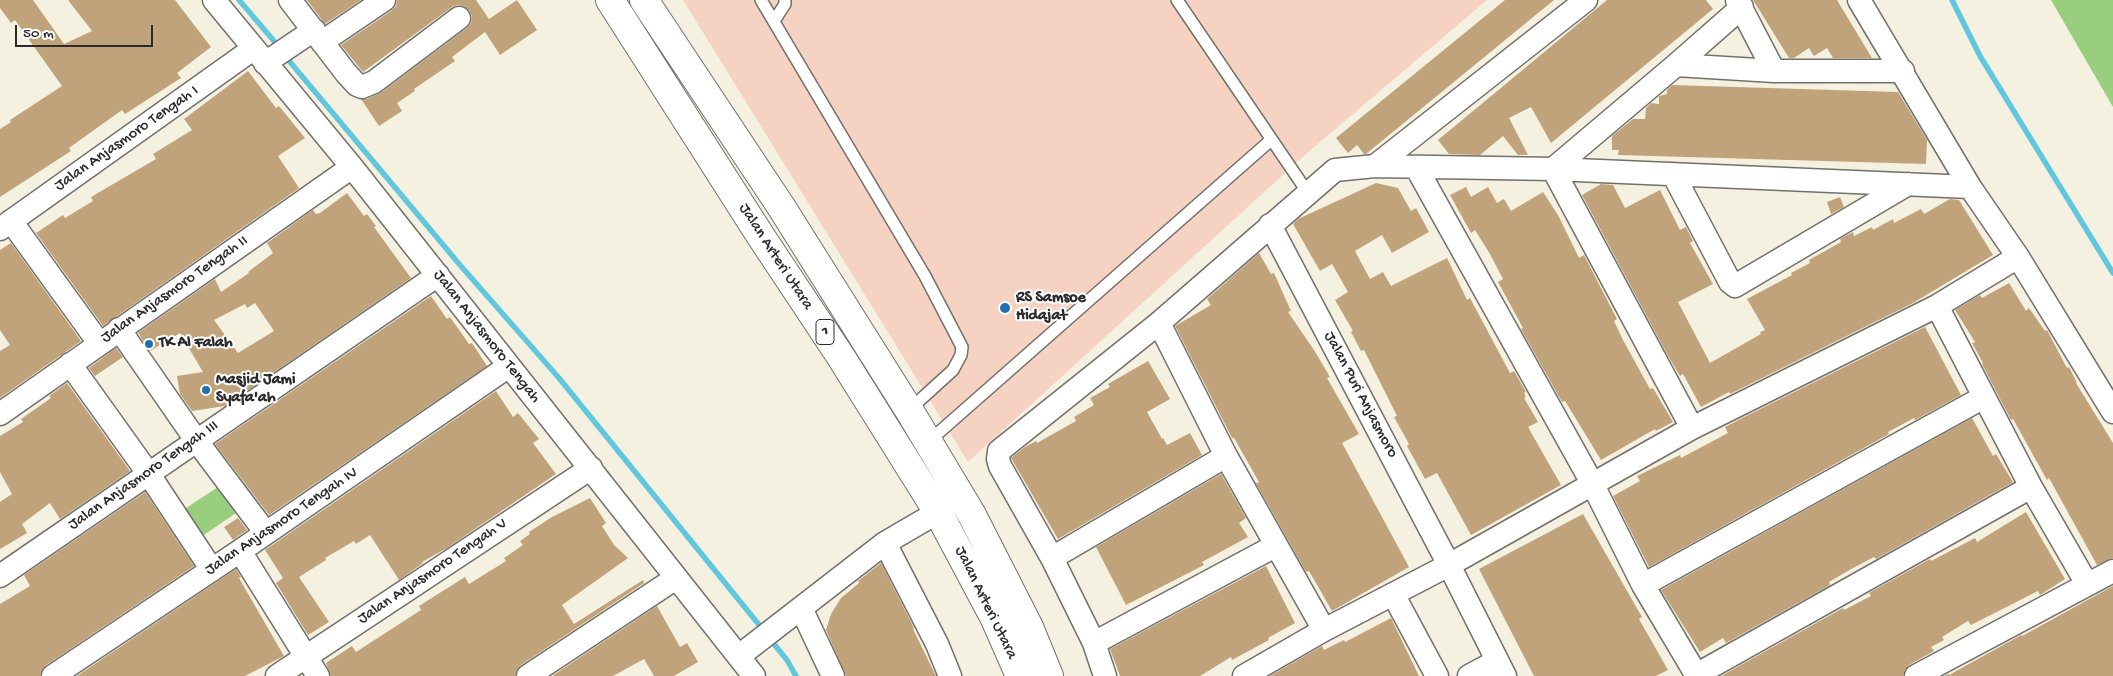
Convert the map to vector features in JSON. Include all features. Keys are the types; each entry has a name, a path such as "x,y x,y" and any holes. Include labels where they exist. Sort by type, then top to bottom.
{"highway":[{"name":"Jalan Arteri Utara","path":"610,0 760,235 841,357 938,512 995,619 1020,676"},
{"name":"Jalan Arteri Utara","path":"644,0 782,208 909,410 972,515 1029,627 1049,676"}],"street":[{"name":"Jalan Anjasmoro Tengah","path":"214,0 352,167 676,578 746,652 754,676"},
{"path":"290,0 346,73 357,85 362,87 374,82 459,18"},
{"name":"Jalan Anjasmoro Tengah I","path":"6,225 259,56 318,36 384,0"},
{"path":"1375,166 1586,0"},
{"path":"1859,0 1970,187 2018,257 2113,412"},
{"path":"1553,169 1676,65 1740,3 1774,71"},
{"path":"1676,65 1774,71 1902,71"},
{"path":"1105,676 1094,643 1052,558 1000,466 998,459 999,451 1159,323 1270,225 1336,170 1375,166 1553,169 1970,187"},
{"name":"Jalan Anjasmoro Tengah II","path":"0,414 352,167"},
{"path":"1416,167 1592,483 1643,585 1697,676 2031,488"},
{"path":"1553,169 1692,428"},
{"path":"1673,174 1730,282 1736,286 1908,184"},
{"path":"6,225 100,343"},
{"name":"Jalan Puri Anjasmoro","path":"1270,225 1449,565 1501,668 1469,676"},
{"path":"1244,676 1324,630 1449,565 1692,428 1937,306 2018,257"},
{"name":"Jalan Anjasmoro Tengah III","path":"0,576 438,275"},
{"path":"1937,306 2031,488 2087,584"},
{"path":"1159,323 1226,456 1324,630"},
{"path":"119,329 196,440 266,533"},
{"path":"70,364 148,473 212,570"},
{"name":"Jalan Anjasmoro Tengah IV","path":"53,676 240,551 509,366"},
{"path":"1643,585 1984,397"},
{"path":"1052,558 1226,456"},
{"name":"Jalan Anjasmoro Tengah V","path":"277,676 590,468"},
{"path":"746,652 885,544 938,512"},
{"path":"885,544 937,644 950,676"},
{"path":"1094,643 1275,546"},
{"path":"240,551 318,676"},
{"path":"1916,676 2113,571"},
{"path":"528,676 676,578"},
{"path":"1393,594 1437,676"},
{"path":"796,613 833,676"}],"lane":[{"path":"761,0 925,276 962,347 961,355 953,370 909,410"},
{"path":"774,21 785,4 785,0"},
{"path":"1177,0 1271,140 1285,156 1308,193"},
{"path":"928,442 1271,140"}],"shaded area":[{"name":"RS Samsoe Hidajat","path":"683,0 1487,0 1306,154 968,462"}],"green space":[{"path":"2051,0 2113,0 2113,107"},
{"path":"218,487 236,513 201,537 183,510"}],"building":[{"path":"0,0 33,0 64,44 92,31 68,0 175,0 211,47 177,73 181,78 125,114 122,110 69,148 71,151 0,197 0,129 11,122 10,120 62,86 15,20 11,23 0,8"},
{"path":"307,0 361,0 325,24"},
{"path":"397,0 476,0 489,19 517,0 537,30 500,55 485,32 452,57 455,61 397,103 402,111 379,126 361,99 367,99 382,92 467,28 471,23 472,16 464,6 452,7 363,72 341,45 391,11 396,6"},
{"path":"1505,0 1554,0 1366,154 1357,145 1348,153 1336,138"},
{"path":"1607,0 1706,0 1713,9 1551,143 1531,107 1509,118 1528,155 1518,155 1503,136 1480,155 1449,154 1438,140"},
{"path":"1753,0 1837,0 1872,58 1833,58 1827,48 1814,56 1809,48 1794,58 1789,58"},
{"path":"248,71 276,108 279,106 305,138 278,156 299,188 103,326 36,233 63,215 65,218 93,201 91,197 156,159 153,154 192,130 184,119"},
{"path":"1672,85 1898,92 1927,140 1926,164 1618,155 1619,150 1612,150 1612,136 1633,119 1645,119 1646,108 1651,103 1659,104 1659,96 1667,94 1667,90"},
{"path":"1376,183 1398,188 1411,211 1416,208 1429,232 1392,253 1382,235 1355,251 1370,279 1383,272 1391,286 1447,258 1467,300 1470,298 1510,373 1514,371 1526,392 1524,393 1526,397 1524,398 1538,422 1528,427 1561,485 1471,535 1437,473 1425,479 1407,446 1409,444 1394,417 1397,416 1364,350 1361,351 1351,332 1353,331 1335,300 1348,292 1332,264 1320,271 1293,224 1298,219"},
{"path":"1601,184 1613,185 1625,208 1660,190 1680,230 1686,227 1693,241 1690,243 1713,284 1678,302 1710,363 1765,330 1747,299 1792,275 1791,273 1810,263 1809,260 1841,242 1840,239 1853,232 1854,236 1872,227 1873,230 1893,219 1894,223 1921,209 1924,214 1950,199 1959,200 1993,255 1913,303 1701,407 1683,374 1680,376 1667,354 1582,195"},
{"path":"1466,187 1471,197 1488,187 1497,203 1504,199 1511,211 1543,192 1558,215 1579,258 1584,255 1617,319 1614,321 1623,340 1650,389 1653,388 1673,422 1656,431 1655,429 1601,460 1565,401 1562,402 1521,329 1523,328 1498,282 1503,279 1490,254 1475,230 1471,233 1450,195"},
{"path":"347,193 364,216 367,214 376,226 374,227 411,278 225,406 192,411 180,394 177,376 203,372 180,333 150,351 138,333 215,279 221,292 249,273 273,253 267,243 313,210 316,214","holes":["255,303 274,331 238,353 214,320 245,304 247,308"]},
{"path":"1840,197 1844,207 1831,214 1827,202"},
{"path":"11,243 81,341 0,398 0,351 10,345 0,330 0,250"},
{"path":"1259,253 1271,274 1274,273 1291,311 1288,312 1330,377 1327,378 1359,434 1342,443 1409,567 1332,611 1309,571 1306,572 1256,483 1259,482 1234,438 1232,438 1175,326 1211,305 1207,299"},
{"path":"2009,283 2026,311 2029,308 2045,331 2047,330 2067,368 2069,367 2076,383 2113,443 2113,558 2097,565 2049,478 2047,480 2013,419 2011,420 1972,343 1975,342 1955,310 1980,295 1982,298"},
{"path":"431,296 447,319 450,317 469,344 472,343 487,366 269,515 215,444"},
{"path":"1925,327 1961,395 1915,420 1914,418 1888,432 1889,434 1649,567 1613,496 1640,481 1637,476 1680,455 1681,458 1728,433 1725,427"},
{"path":"116,348 123,357 95,376 89,368"},
{"path":"1148,361 1170,399 1147,412 1162,439 1167,445 1190,433 1202,455 1058,539 1011,458 1025,447 1036,441 1037,443 1076,421 1074,417 1094,405 1090,398 1110,387 1108,384"},
{"path":"67,383 130,471 60,519 50,503 22,524 27,533 0,549 0,502 12,494 0,472 0,436 23,422 21,419 51,398 49,396"},
{"path":"496,391 513,417 518,413 539,439 533,443 556,474 447,548 422,562 399,580 370,535 356,544 354,541 325,558 326,560 299,577 329,622 308,635 276,583 283,578 265,550"},
{"path":"1972,418 1993,456 1996,454 2013,482 1876,559 1874,557 1853,568 1829,582 1830,585 1726,643 1723,638 1700,652 1661,590"},
{"path":"1221,474 1246,518 1239,523 1248,537 1202,562 1204,565 1126,605 1096,547"},
{"path":"145,492 194,566 46,665 40,676 0,676 0,604 30,586 24,575"},
{"path":"590,498 606,523 602,526 614,545 628,558 562,605 574,624 643,580 644,583 521,665 515,676 331,676 326,663 352,646 356,652 421,610 419,606 465,577 469,584 506,561 504,558 523,545 520,541 530,534 529,532 552,517"},
{"path":"2026,512 2065,579 2040,595 2038,591 1971,625 1968,621 1942,637 1944,640 1931,647 1934,651 1909,665 1903,676 1721,676 1843,608 1844,610 1871,596 1869,593 1930,559 1931,561 1975,538 1977,542"},
{"path":"1583,514 1642,617 1639,619 1668,670 1656,676 1534,676 1479,569"},
{"path":"238,518 247,530 233,540 224,527"},
{"path":"881,563 936,676 846,676 826,630 831,614 841,598 859,583 858,581"},
{"path":"1266,566 1295,623 1268,638 1269,640 1232,660 1231,657 1200,676 1120,676 1110,649"},
{"path":"236,569 241,577 239,578 284,656 245,676 77,676"},
{"path":"2113,586 2113,676 1944,676 1949,675"},
{"path":"657,606 680,647 687,643 698,662 674,676 654,676 644,659 613,676 552,676"},
{"path":"1391,618 1419,676 1270,676 1322,646 1324,650 1344,640 1345,642"}],"waterway":[{"path":"239,0 280,48"},
{"path":"1952,0 1980,56 2113,273"},
{"path":"285,56 460,265 559,378 764,631"},
{"path":"769,638 787,660 796,676"}],"place":[{"name":"RS Samsoe Hidajat","path":"1005,308"},
{"name":"TK Al Falah","path":"149,344"},
{"name":"Masjid Jami Syafa'ah","path":"206,390"}]}
